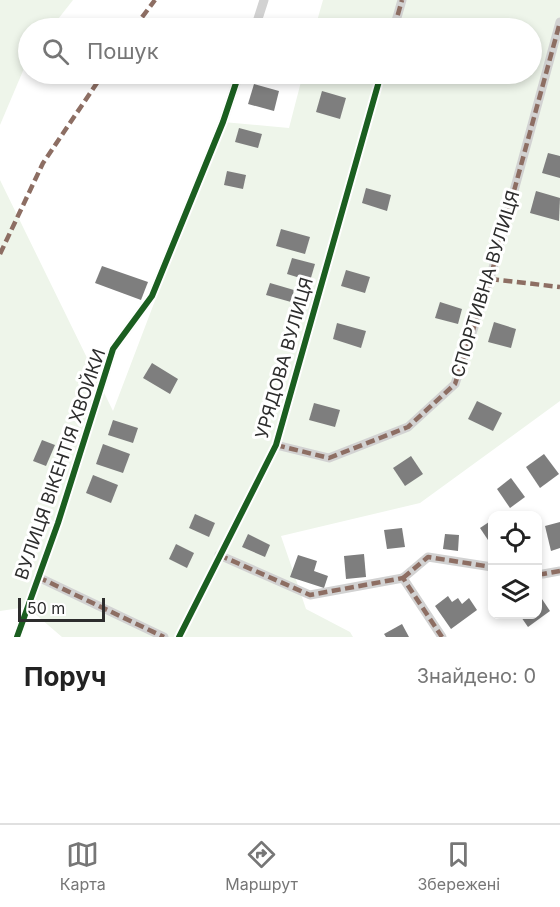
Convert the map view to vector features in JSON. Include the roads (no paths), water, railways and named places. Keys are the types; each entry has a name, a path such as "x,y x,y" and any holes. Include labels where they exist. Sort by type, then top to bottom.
{"street":[{"path":"258,18 264,0"},
{"path":"397,18 402,0"},
{"name":"СПОРТИВНА ВУЛИЦЯ","path":"276,445 329,458 408,427 455,384 489,279 560,22"},
{"name":"ВУЛИЦЯ ВІКЕНТІЯ ХВОЙКИ","path":"16,637 57,523 113,349 152,296 223,122 236,84"},
{"name":"УРЯДОВА ВУЛИЦЯ","path":"179,637 276,445 378,84"},
{"path":"219,555 310,595 403,578 428,557 488,566"},
{"path":"542,574 560,571"},
{"path":"38,577 164,637"},
{"path":"403,578 442,637"}]}
